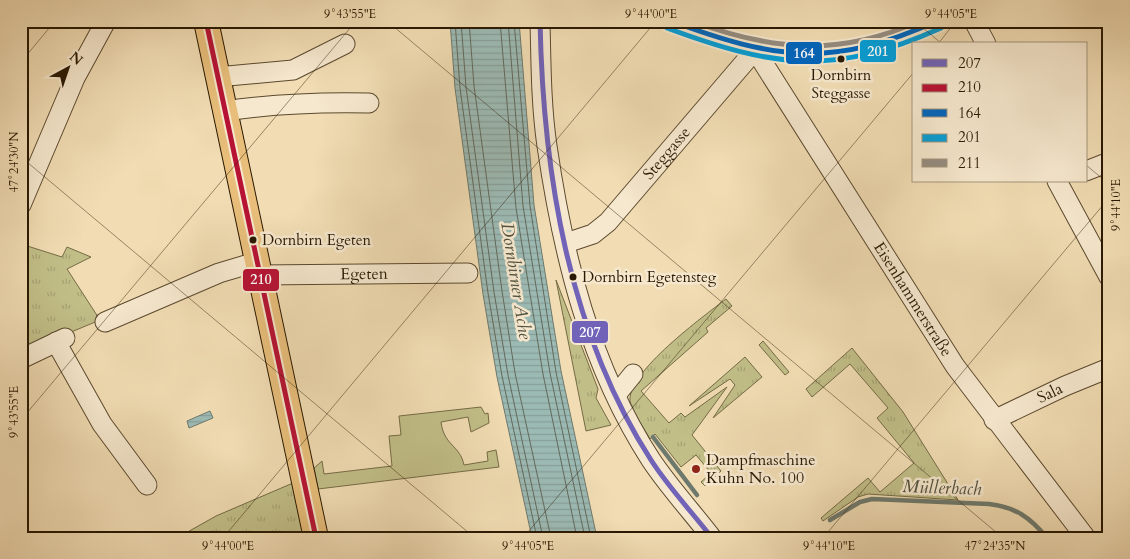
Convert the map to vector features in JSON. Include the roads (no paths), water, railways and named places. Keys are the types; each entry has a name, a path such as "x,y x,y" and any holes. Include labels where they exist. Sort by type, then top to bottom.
{"main road":[{"path":"206,21 316,538"}],"street":[{"path":"21,205 75,78 106,21"},
{"path":"540,21 547,146 573,280 593,347 616,395 652,460 712,538"},
{"path":"670,21 704,35 756,50 807,56 846,54 887,44 927,24"},
{"path":"974,21 985,42"},
{"path":"217,77 293,70 345,44"},
{"name":"Steggasse","path":"566,243 593,234 608,222 756,50"},
{"name":"Eisenhammerstraße","path":"756,50 924,320 994,420 1086,538"},
{"path":"225,111 334,102 368,103"},
{"path":"1088,170 1109,162"},
{"path":"1060,182 1109,277"},
{"name":"Egeten","path":"105,322 219,273 258,268 468,273"},
{"path":"21,359 60,340 98,418 147,485"},
{"name":"Sala","path":"994,420 1071,391 1109,368"},
{"path":"616,395 633,374"}],"water":[{"name":"Dornbirner Ache","path":"450,21 519,21 534,205 561,371 597,538 532,538 497,377 483,294 455,88"},
{"path":"210,411 213,418 189,428 187,421"}],"waterway":[{"name":"Müllerbach","path":"653,437 697,495"},
{"name":"Müllerbach","path":"830,520 860,502 872,499 989,504 998,505 1021,514 1047,538"}],"place":[{"name":"Dornbirn Steggasse","path":"841,59"},
{"name":"Dornbirn Egeten","path":"253,240"},
{"name":"Dornbirn Egetensteg","path":"573,277"},
{"name":"Dampfmaschine Kuhn No. 100","path":"696,469"}]}
